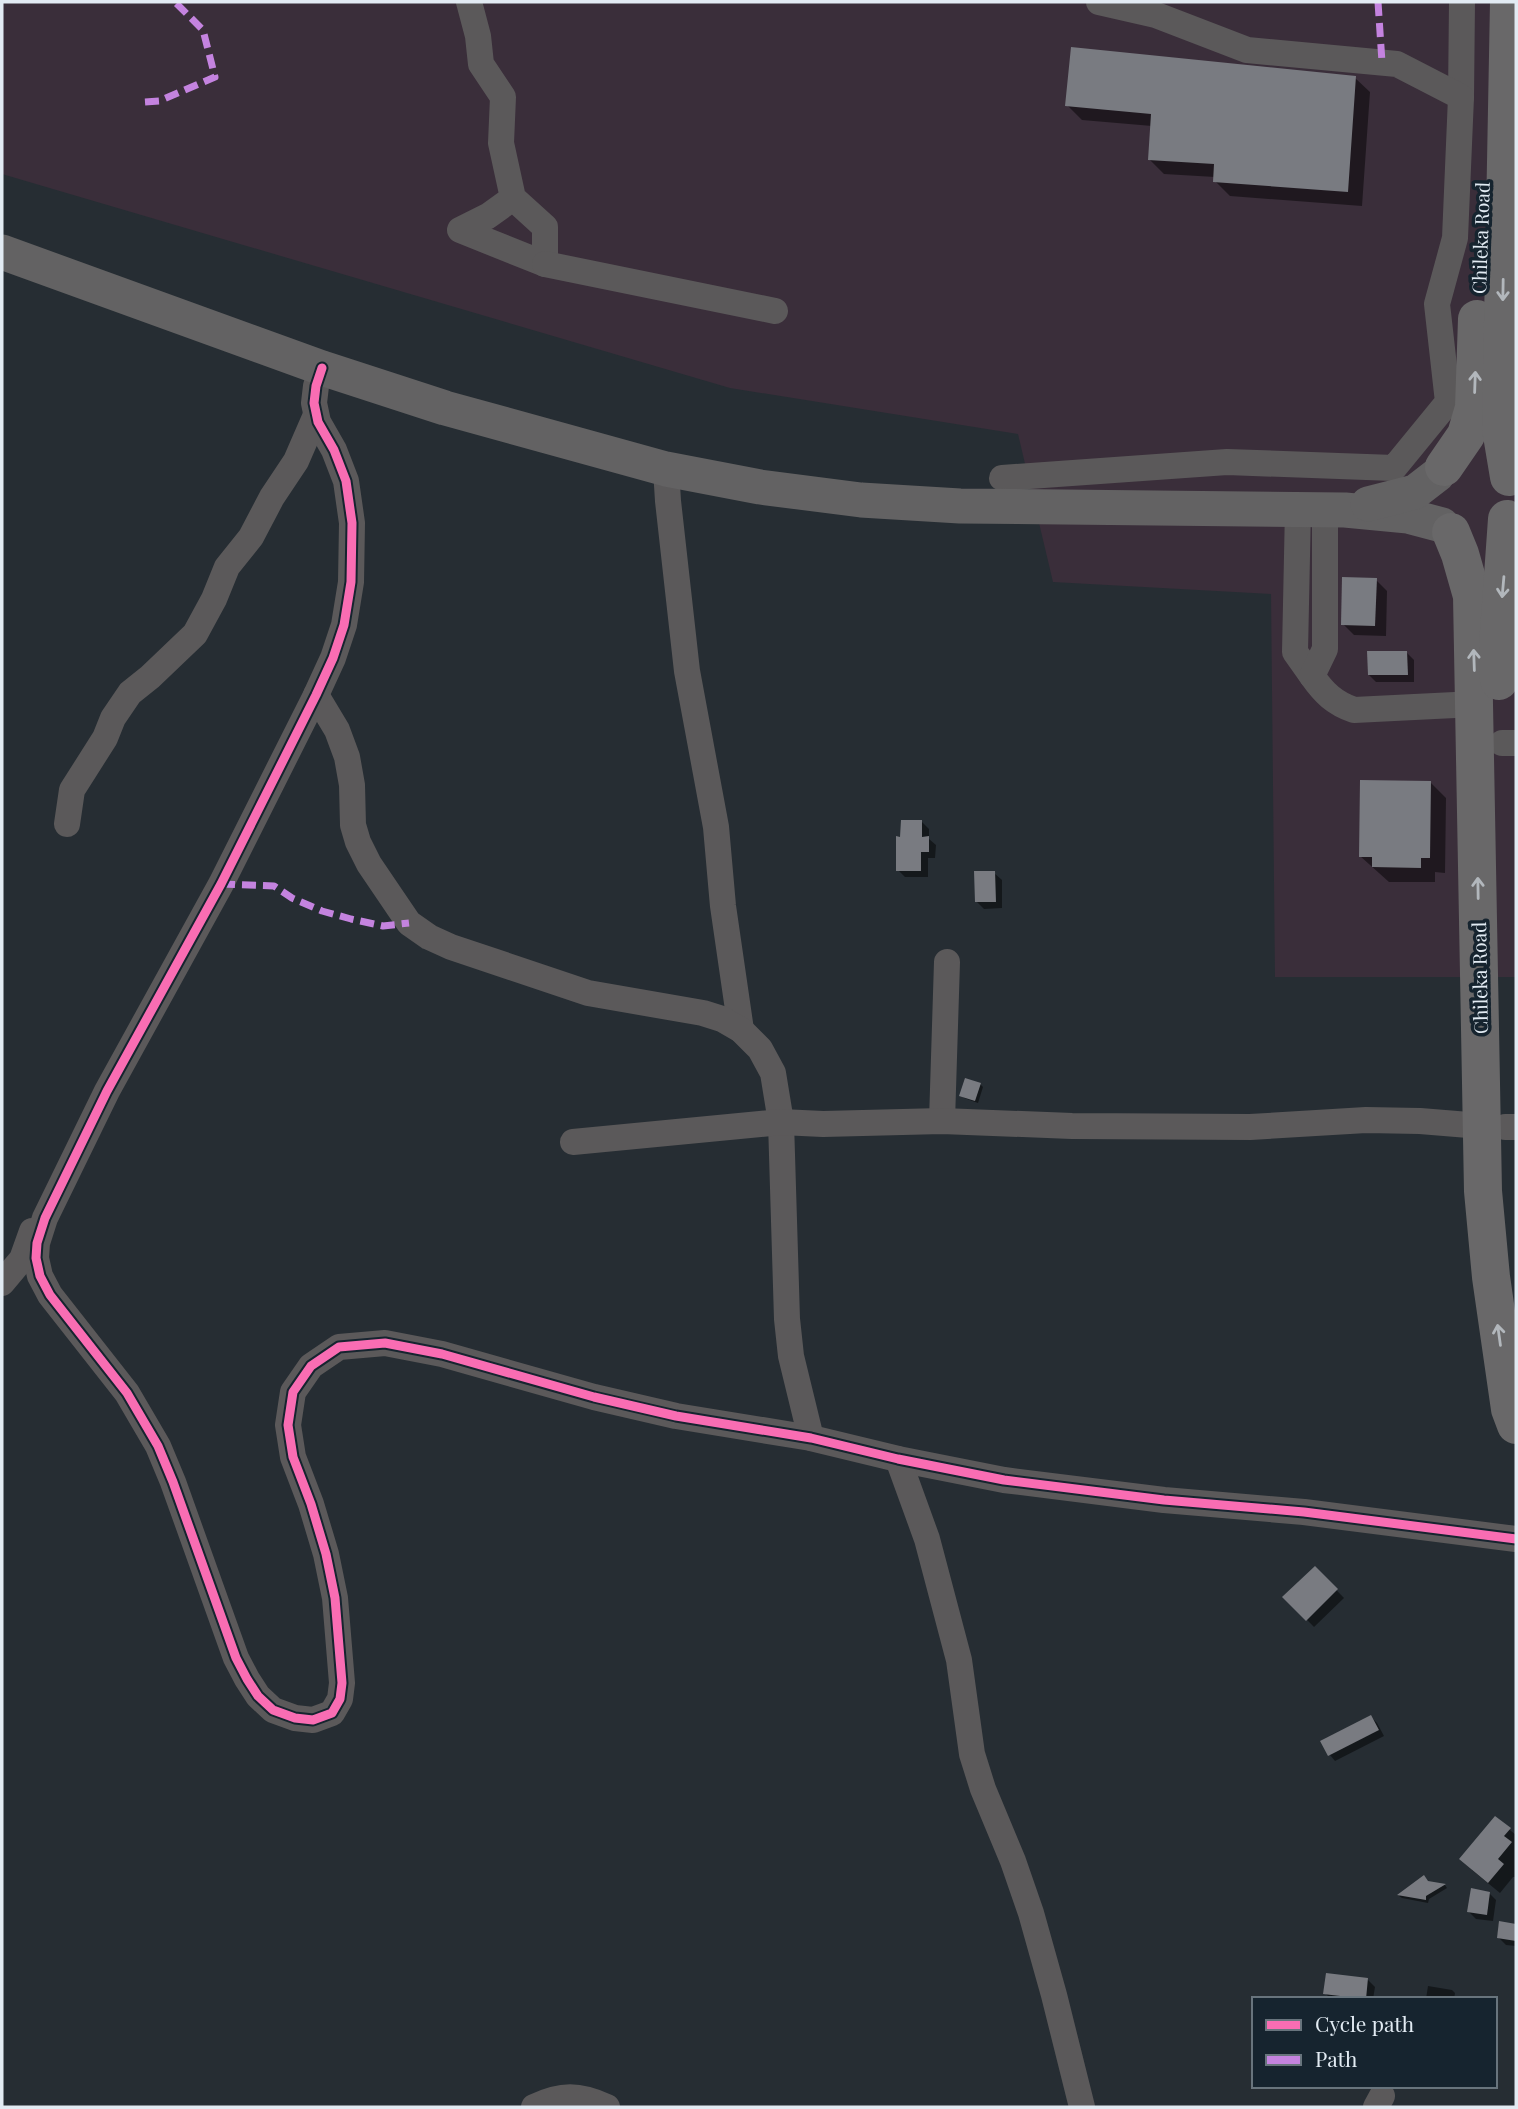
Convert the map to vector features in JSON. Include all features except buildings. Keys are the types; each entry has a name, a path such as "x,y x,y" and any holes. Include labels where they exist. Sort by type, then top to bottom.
{"highway":[{"name":"Chileka Road","path":"1486,2 1474,408 1466,435 1441,471 1431,496 1432,506 1446,528 1472,596 1475,704 1501,1127"},
{"name":"Chileka Road","path":"1509,2 1512,64 1502,429 1514,498 1507,519 1498,646 1509,743 1501,1127 1483,1191 1490,1277 1510,1409 1516,1425"},
{"path":"1441,471 1453,461 1474,456 1494,462 1509,477"},
{"path":"1446,528 1461,536 1482,537 1492,533 1507,519"},
{"path":"1501,1127 1504,1188 1516,1303"}],"main road":[{"path":"2,252 322,368 445,408 666,470 785,491 861,500 947,505 1100,508 1322,509 1408,516 1446,528"},
{"path":"1322,509 1415,492 1441,471"}],"street":[{"path":"469,2 478,36 481,64 503,97 501,143 513,198 545,227 545,264"},
{"path":"1099,2 1156,15 1247,50 1397,64 1461,97"},
{"path":"1002,478 1227,462 1394,468 1448,402 1437,304 1455,238 1462,2"},
{"path":"513,198 488,216 460,230 545,264 775,311"},
{"path":"322,368 313,403 318,422 334,450 346,481 352,523 351,582 344,625 333,659 316,695 221,884 107,1091 45,1218 37,1250 40,1276 50,1295 127,1393 158,1446 236,1658 258,1696 273,1710 295,1718 313,1720 332,1713 340,1699 341,1673 335,1598 326,1554 293,1457 288,1425 293,1392 311,1366 339,1347 385,1343 419,1349 594,1397 676,1416 811,1438 1004,1480 1087,1492 1304,1511 1516,1539"},
{"path":"67,824 72,790 106,738 113,718 130,693 195,634 214,599 227,566 251,537 272,497 296,461 316,415"},
{"path":"666,470 687,671 716,827 723,906 741,1030"},
{"path":"1322,509 1295,652 1324,694 1354,710 1475,704"},
{"path":"316,695 337,730 347,757 358,842 369,864 409,923 429,937 451,947 588,993 703,1013 722,1019 741,1030 760,1049 773,1073 781,1122 787,1319 791,1356 811,1438"},
{"path":"942,1121 947,962"},
{"path":"573,1142 781,1122 823,1124 942,1121 1072,1126 1250,1127 1420,1121 1501,1127"},
{"path":"2,1283 22,1259 32,1231 45,1218"},
{"path":"898,1459 927,1539 959,1660 972,1754 1031,1913 1082,2107"},
{"path":"534,2107 568,2096 607,2107"}],"shaded area":[{"path":"2,2 1516,2 1516,977 1275,977 1271,594 1053,582 1018,434 730,388 2,174"}],"marked path":[{"path":"145,102 159,101 215,77 203,30 175,2"},
{"path":"1378,2 1382,62"},
{"path":"221,884 274,886 292,898 322,911 351,919 383,926 409,923"}],"cycle path":[{"path":"322,368 314,403 318,422 334,450 346,481 352,523 351,582 344,625 316,695 221,884 107,1091 45,1218 37,1243 36,1258 40,1276 50,1295 127,1393 158,1446 236,1658 258,1696 273,1710 295,1718 313,1720 332,1713 340,1699 342,1683 335,1598 326,1554 293,1457 288,1425 293,1392 311,1366 339,1347 385,1343 442,1354 594,1397 676,1416 811,1438 1004,1480 1164,1500 1304,1512 1516,1539"}]}
